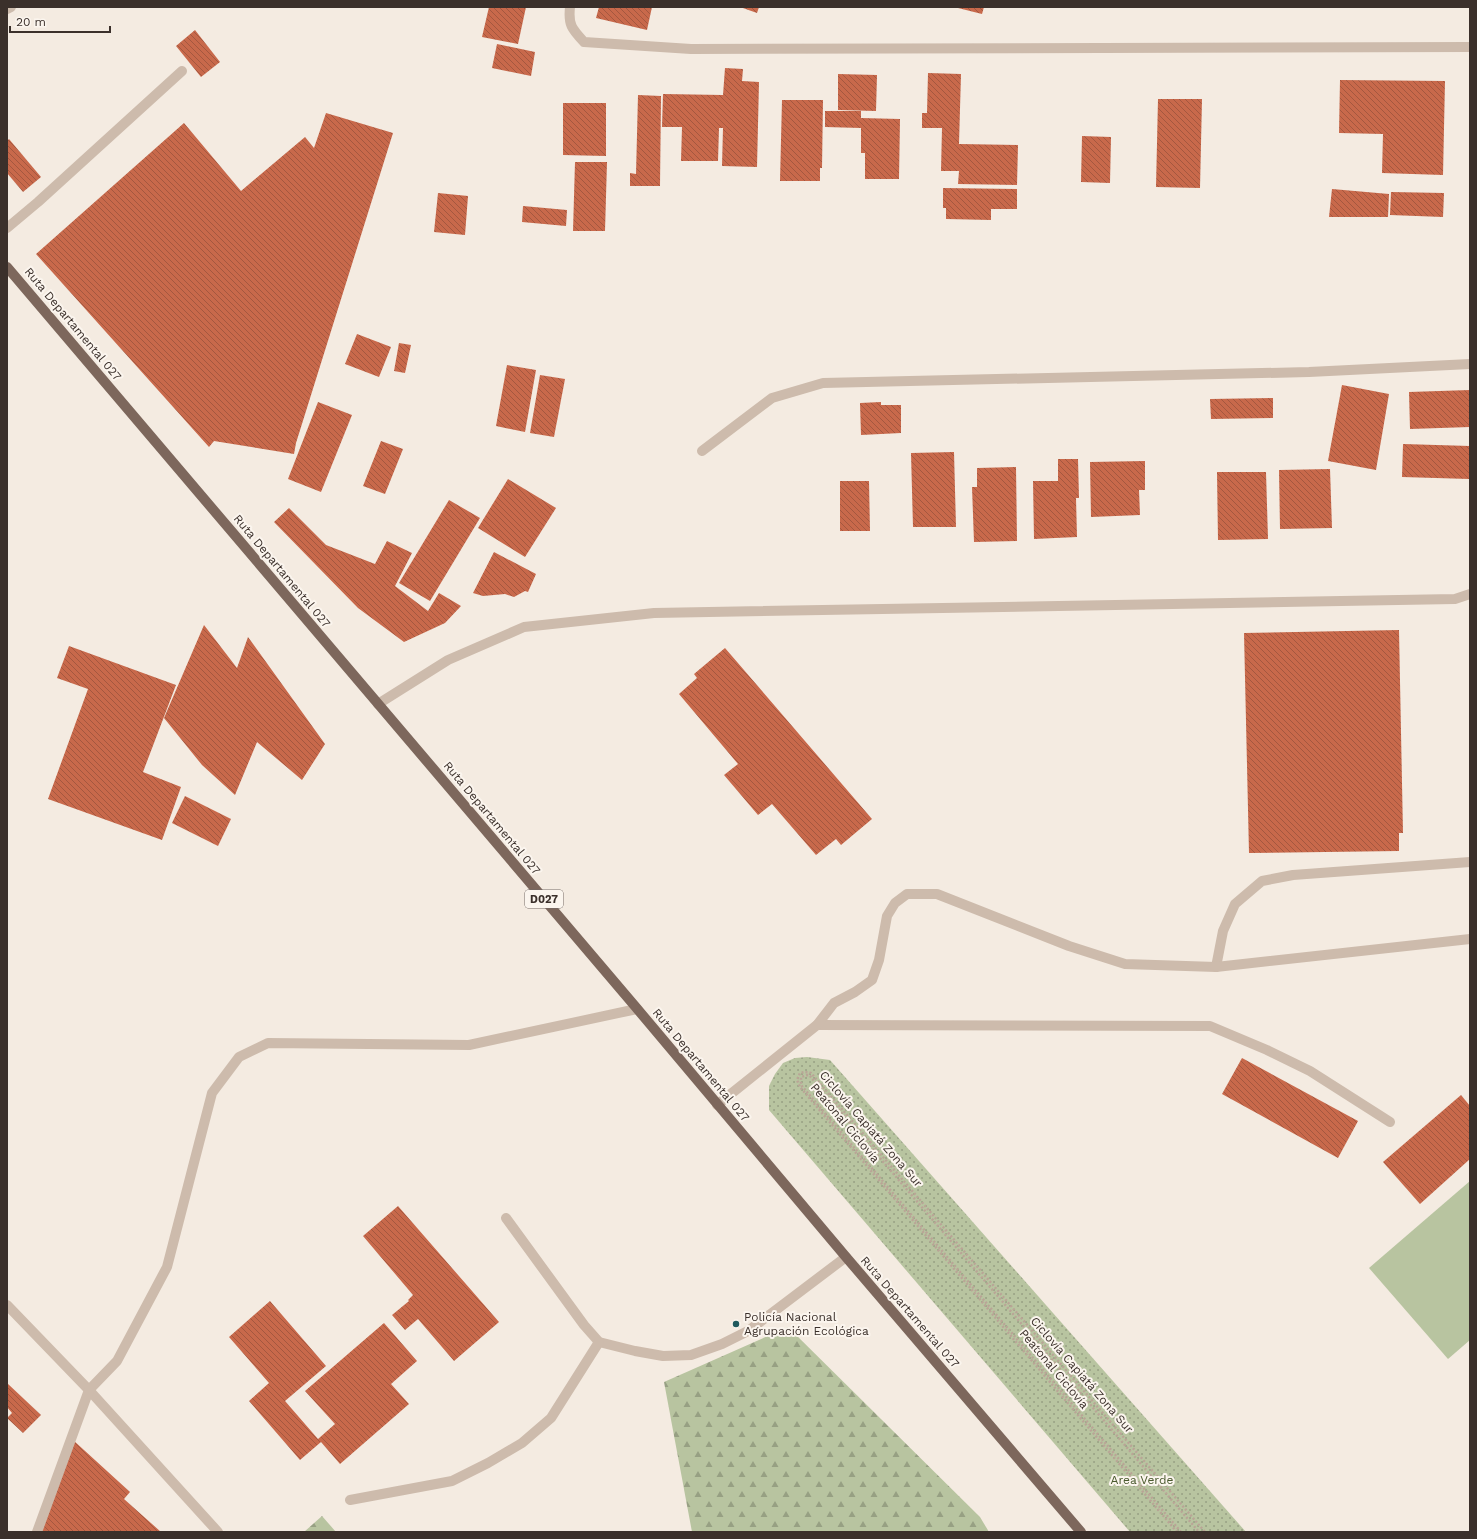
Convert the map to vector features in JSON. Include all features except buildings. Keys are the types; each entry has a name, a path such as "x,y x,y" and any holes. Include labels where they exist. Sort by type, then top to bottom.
{"main road":[{"name":"Ruta Departamental 027","path":"7,266 717,1105 1081,1532"}],"street":[{"path":"7,9 11,7"},
{"path":"570,7 569,14 571,27 584,42 691,49 1470,47"},
{"path":"7,228 44,197 182,71"},
{"path":"702,451 772,398 823,383 1309,372 1470,364"},
{"path":"378,704 448,660 524,627 654,613 1454,599 1470,594"},
{"path":"1216,967 1222,931 1235,904 1262,881 1293,875 1470,862"},
{"path":"717,1105 817,1025 834,1003 855,992 872,980 879,960 887,916 895,903 907,894 937,894 1070,946 1125,964 1216,967 1470,938"},
{"path":"37,1532 89,1390 117,1361 167,1267 212,1093 239,1057 268,1042 469,1045 637,1009"},
{"path":"817,1025 1210,1026 1267,1050 1310,1072 1390,1122"},
{"path":"506,1218 584,1325 599,1342 634,1351 663,1356 691,1355 722,1344 748,1331 846,1256"},
{"path":"7,1305 89,1390 218,1532"},
{"path":"350,1500 452,1481 488,1463 522,1443 551,1418 599,1342"}],"path":[{"name":"Ciclovía Capiatá Zona Sur","path":"1177,1532 800,1087 797,1080 800,1073 811,1073 1205,1532"},
{"name":"Peatonal Ciclovía","path":"1181,1532 801,1085 801,1077 808,1075 810,1076 1198,1532"}],"green space":[{"name":"Area Verde","path":"807,1057 830,1060 1246,1532 1130,1532 769,1110 769,1086 775,1074 783,1063 795,1058"},
{"path":"1470,1181 1470,1340 1448,1359 1369,1268"},
{"path":"788,1327 980,1517 989,1532 692,1532 664,1382"},
{"path":"322,1516 336,1532 304,1532"}],"place":[{"name":"Policía Nacional Agrupación Ecológica","path":"736,1324"}]}
